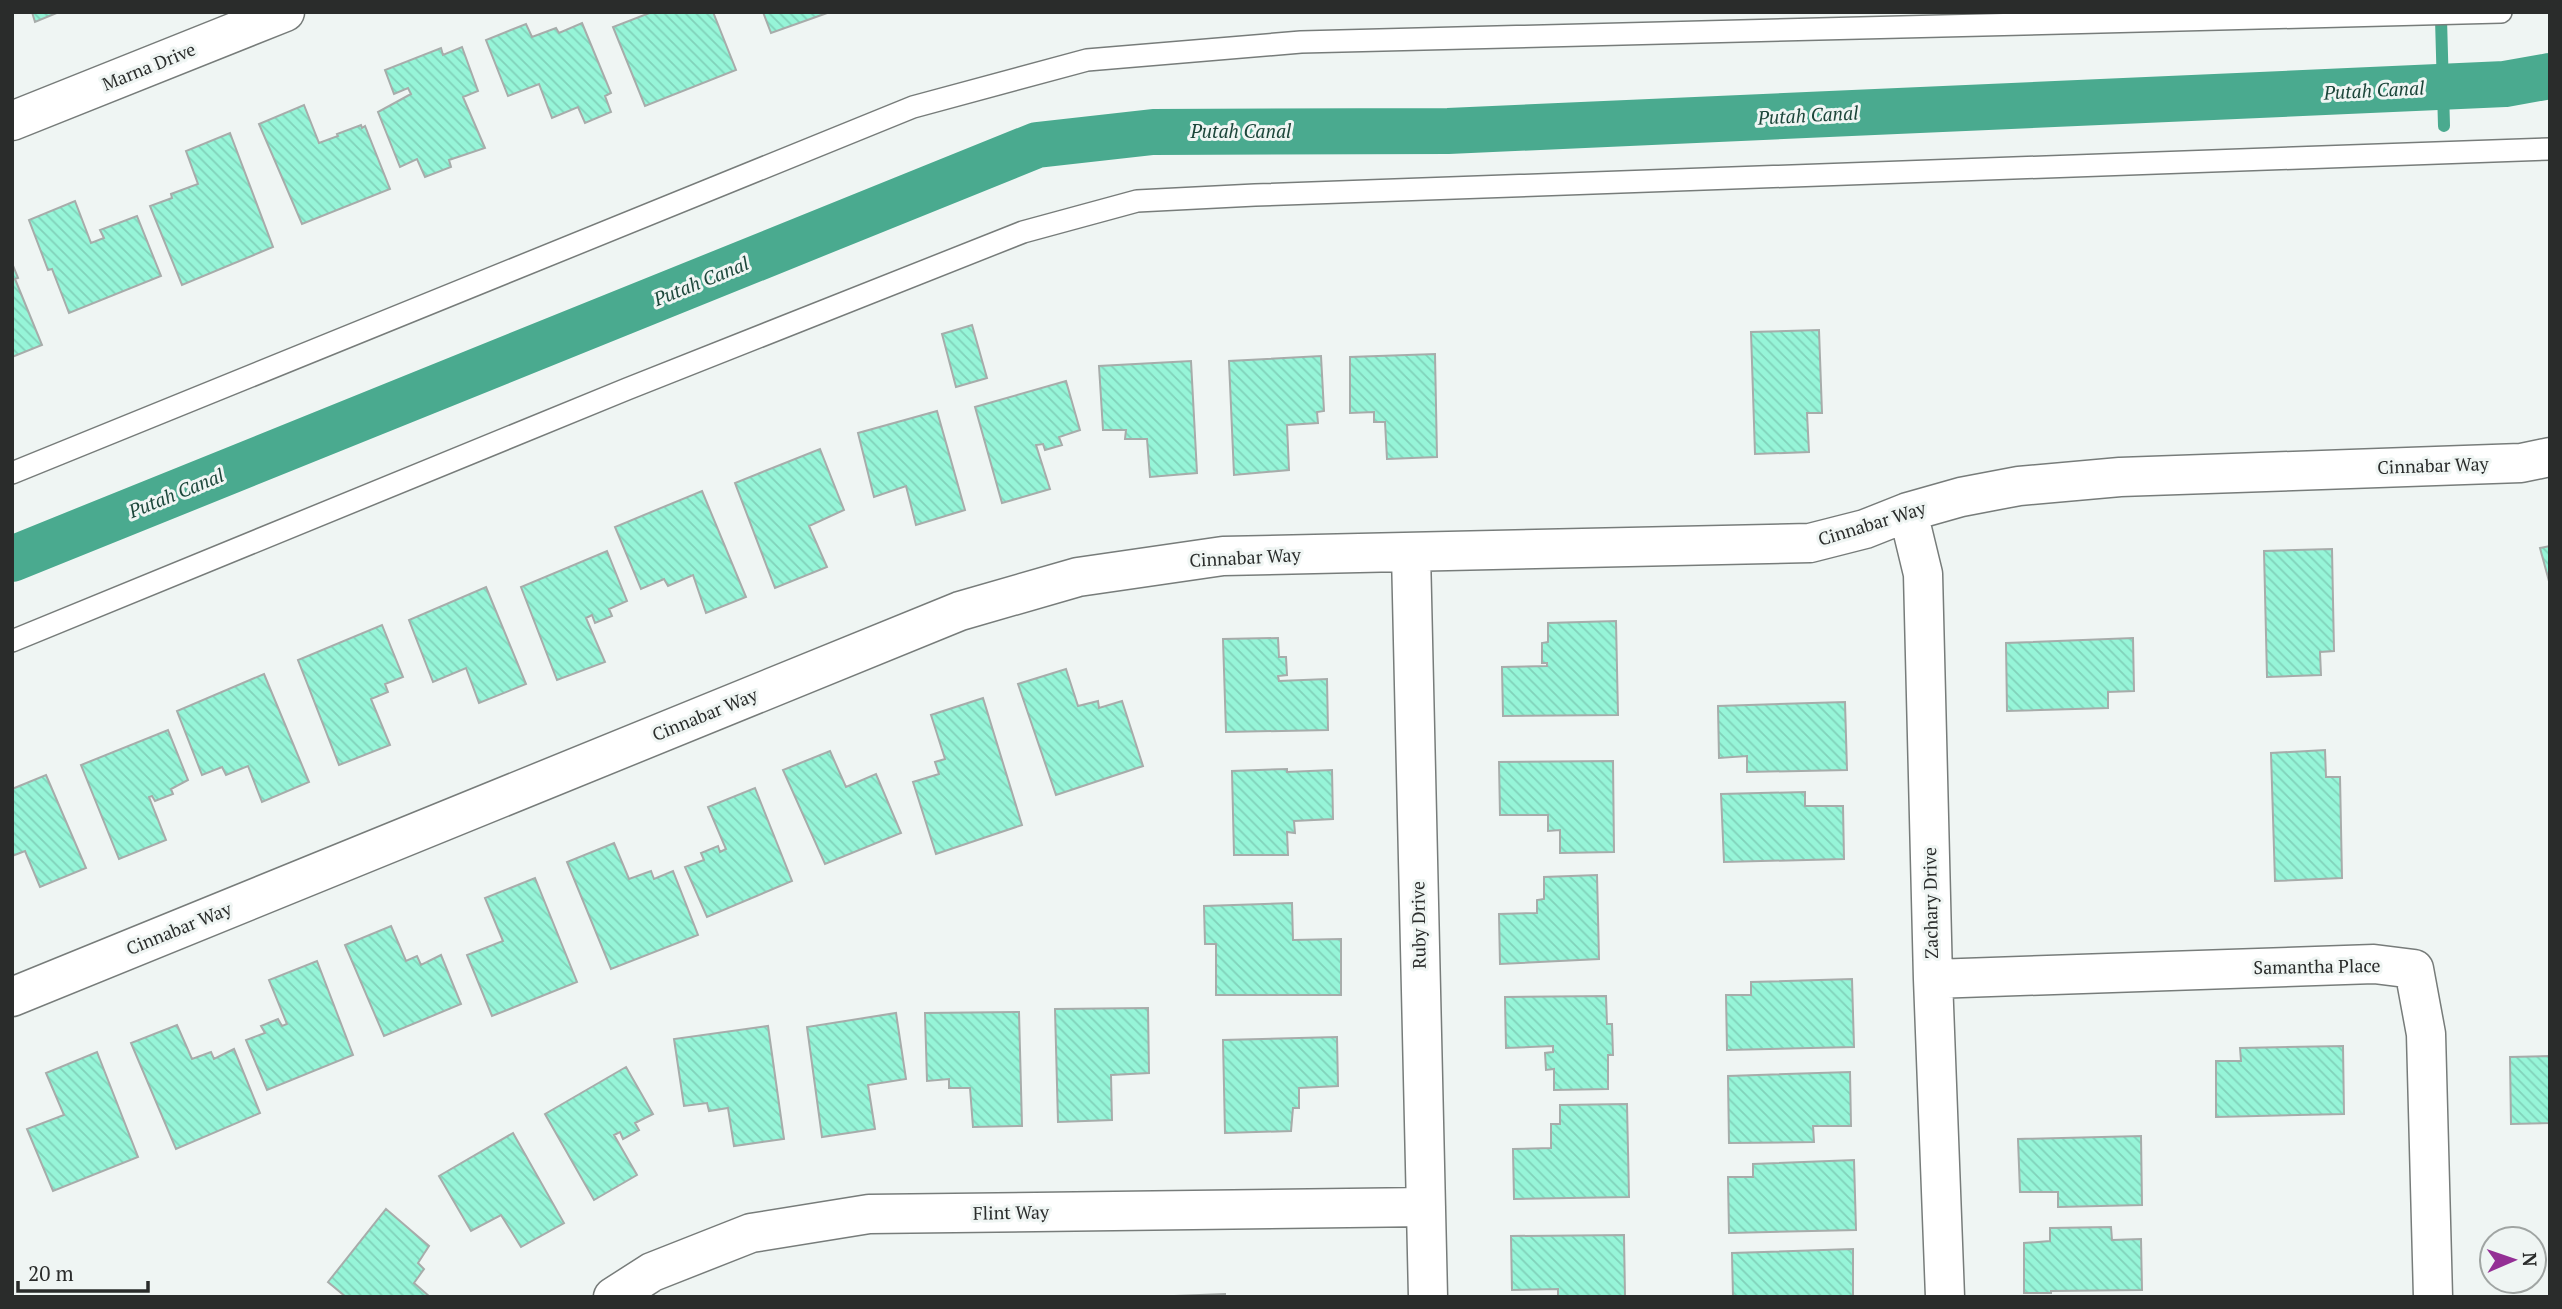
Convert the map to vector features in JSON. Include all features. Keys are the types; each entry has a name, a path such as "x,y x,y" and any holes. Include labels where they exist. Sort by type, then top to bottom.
{"street":[{"name":"Marna Drive","path":"12,121 285,12"},
{"name":"Cinnabar Way","path":"12,997 960,611 1077,577 1223,556 1810,543 1865,529 1908,512 1996,490 2057,482 2120,477 2521,463 2550,457"},
{"name":"Zachary Drive","path":"1908,512 1923,574 1933,979 1945,1297"},
{"name":"Ruby Drive","path":"1411,553 1428,1297"},
{"name":"Samantha Place","path":"1933,979 2374,964 2414,969 2426,1034 2433,1297"},
{"name":"Flint Way","path":"613,1297 652,1272 751,1233 869,1214 1426,1207"}],"lane":[{"path":"12,473 913,107 1087,60 1301,42 2501,12"},
{"path":"12,641 627,389 1023,232 1137,201 1297,193 2550,149"}],"building":[{"path":"32,12 59,12 35,22"},
{"path":"652,12 713,12 736,70 645,106 613,27"},
{"path":"763,12 830,12 771,33"},
{"path":"582,23 611,93 605,96 611,112 585,123 578,107 552,118 539,84 508,96 486,40 526,24 532,37 556,28 559,33"},
{"path":"462,47 478,91 463,97 485,148 449,160 451,167 425,177 417,159 400,167 378,112 411,94 408,88 394,94 385,70 441,48 443,55"},
{"path":"304,105 319,143 361,125 362,128 365,126 390,189 302,224 259,124"},
{"path":"230,133 273,247 182,285 150,206 172,198 171,194 198,184 186,151"},
{"path":"75,201 91,243 104,238 100,230 137,216 161,276 69,313 52,269 48,270 29,220"},
{"path":"12,263 18,278 15,279 42,345 12,357"},
{"path":"972,325 987,378 956,387 942,334"},
{"path":"1819,330 1822,413 1807,413 1809,452 1755,454 1751,332"},
{"path":"1435,354 1437,457 1387,459 1385,422 1374,422 1374,412 1350,413 1350,357"},
{"path":"1321,356 1324,411 1317,412 1318,423 1287,425 1289,470 1234,475 1229,361"},
{"path":"1191,361 1197,473 1150,477 1147,439 1125,439 1126,430 1103,430 1099,366"},
{"path":"1066,381 1080,430 1059,437 1062,445 1045,450 1043,444 1036,445 1050,489 1002,503 975,407"},
{"path":"937,411 965,510 916,525 906,486 874,497 858,433"},
{"path":"820,449 844,510 809,526 827,567 775,588 735,483"},
{"path":"702,491 746,597 706,613 693,575 668,586 664,579 641,589 615,527"},
{"path":"2550,546 2550,585 2540,548"},
{"path":"2332,549 2334,651 2320,652 2321,675 2267,677 2264,551"},
{"path":"607,551 627,601 609,609 612,616 595,623 592,615 586,618 605,662 557,680 521,587"},
{"path":"486,587 526,684 479,703 466,668 433,682 409,620"},
{"path":"1616,621 1618,715 1503,716 1502,667 1547,666 1547,663 1542,663 1542,643 1548,642 1548,623"},
{"path":"382,625 403,677 385,684 388,692 371,699 390,745 339,765 298,660"},
{"path":"1278,638 1279,657 1286,657 1287,675 1278,676 1279,681 1327,679 1328,730 1226,732 1223,639"},
{"path":"2133,638 2134,691 2108,692 2108,708 2007,711 2006,643"},
{"path":"1066,669 1078,706 1098,701 1099,708 1122,701 1143,766 1056,795 1018,684"},
{"path":"264,674 309,782 262,802 248,766 226,775 222,767 202,775 177,711"},
{"path":"983,698 1022,825 936,854 913,782 939,774 935,762 945,759 931,715"},
{"path":"1845,702 1847,770 1747,772 1747,756 1719,758 1718,706"},
{"path":"168,730 188,780 171,789 173,794 155,801 152,796 149,797 166,840 119,859 81,765"},
{"path":"2325,750 2326,777 2340,777 2342,878 2275,881 2271,753"},
{"path":"830,751 846,787 876,774 901,833 825,864 783,770"},
{"path":"1613,761 1614,852 1560,853 1560,830 1548,831 1548,815 1500,815 1499,762"},
{"path":"1287,769 1287,772 1332,770 1333,819 1294,821 1295,833 1287,832 1288,855 1234,855 1232,771"},
{"path":"46,775 86,868 40,887 25,851 12,856 12,789"},
{"path":"755,788 792,881 707,917 685,867 704,860 701,853 718,846 720,852 726,849 708,807"},
{"path":"1805,792 1805,806 1843,806 1844,859 1724,862 1721,794"},
{"path":"614,843 629,879 651,871 654,879 673,871 698,935 611,969 567,862"},
{"path":"1597,875 1599,959 1500,964 1499,914 1537,913 1537,900 1544,899 1544,877"},
{"path":"535,878 577,982 492,1016 467,955 503,941 485,898"},
{"path":"1292,903 1293,940 1341,939 1341,995 1216,995 1216,944 1205,944 1204,906"},
{"path":"391,926 406,961 417,956 421,965 441,955 461,1004 384,1036 345,945"},
{"path":"317,961 353,1055 267,1090 246,1040 265,1033 261,1026 278,1019 282,1026 287,1024 269,980"},
{"path":"1852,979 1854,1047 1727,1050 1726,995 1751,995 1751,982"},
{"path":"1606,996 1607,1024 1612,1024 1613,1055 1608,1055 1608,1089 1554,1090 1554,1069 1546,1070 1545,1053 1553,1052 1553,1046 1506,1048 1505,997"},
{"path":"1148,1008 1149,1073 1111,1075 1112,1120 1058,1122 1055,1009"},
{"path":"1019,1012 1022,1126 973,1127 970,1088 949,1088 949,1079 927,1081 925,1013"},
{"path":"896,1013 906,1079 868,1085 875,1129 822,1137 807,1027"},
{"path":"177,1025 192,1059 211,1052 214,1059 234,1049 260,1113 176,1149 131,1043"},
{"path":"768,1026 784,1139 734,1146 728,1108 709,1111 707,1103 684,1106 674,1039"},
{"path":"1337,1037 1338,1086 1299,1088 1299,1108 1293,1108 1291,1131 1225,1133 1223,1040"},
{"path":"2343,1046 2344,1114 2216,1117 2216,1061 2241,1061 2240,1048"},
{"path":"97,1052 138,1157 53,1191 27,1129 64,1115 46,1073"},
{"path":"2550,1056 2550,1123 2511,1124 2510,1057"},
{"path":"626,1067 653,1114 635,1123 639,1130 623,1139 620,1132 614,1135 637,1175 594,1200 545,1114"},
{"path":"1850,1072 1851,1126 1813,1126 1814,1142 1729,1143 1728,1076"},
{"path":"1627,1104 1629,1197 1514,1199 1513,1149 1551,1148 1551,1124 1560,1124 1560,1105"},
{"path":"513,1133 564,1223 521,1247 501,1215 471,1231 439,1176"},
{"path":"2141,1136 2142,1205 2058,1207 2058,1192 2020,1192 2018,1139"},
{"path":"1854,1160 1856,1230 1729,1233 1728,1177 1753,1177 1753,1164"},
{"path":"386,1209 429,1246 418,1263 424,1269 414,1283 430,1297 346,1297 328,1282"},
{"path":"2111,1227 2112,1240 2141,1239 2142,1290 2024,1293 2024,1243 2050,1241 2050,1228"},
{"path":"1624,1235 1625,1297 1558,1297 1558,1289 1512,1290 1511,1236"},
{"path":"1853,1249 1853,1297 1733,1297 1732,1253"},
{"path":"1225,1294 1225,1297 1175,1297 1175,1296"}],"waterway":[{"path":"2441,19 2444,126"},
{"name":"Putah Canal","path":"12,559 1037,145 1153,132 1448,131 2505,84 2550,76"}]}
